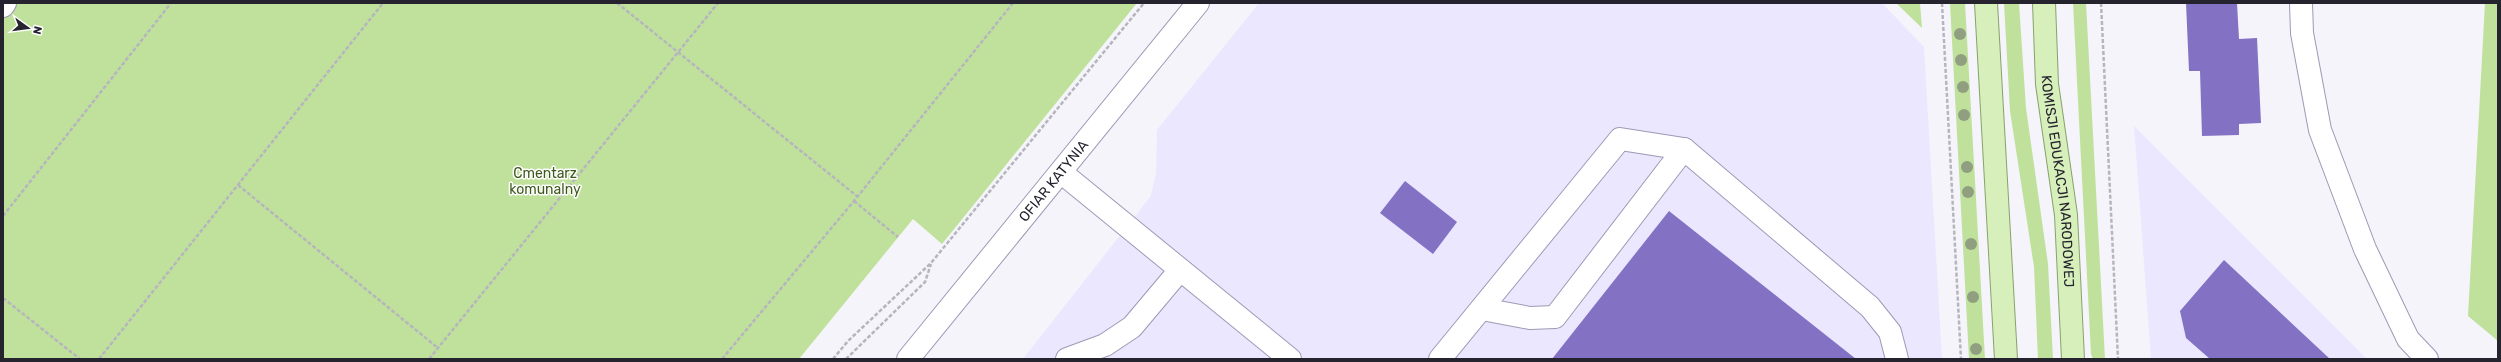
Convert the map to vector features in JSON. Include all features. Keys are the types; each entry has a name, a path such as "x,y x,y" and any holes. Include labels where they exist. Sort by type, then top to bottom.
{"main road":[{"path":"1986,3 2006,359"},
{"name":"KOMISJI EDUKACJI NARODOWEJ","path":"2044,3 2047,84 2066,215 2073,359"}],"street":[{"name":"OFIAR KATYNIA","path":"908,359 1062,174 1198,3"},
{"path":"2301,3 2302,33 2320,130 2365,249 2408,339 2427,359"},
{"path":"1440,359 1620,139 1684,149 1870,307 1890,332 1897,359"},
{"path":"1482,309 1530,318 1555,317 1684,149"},
{"path":"1062,174 1290,359"},
{"path":"1067,359 1105,345 1132,327 1180,270"}],"path":[{"path":"3,216 171,3"},
{"path":"99,359 383,3"},
{"path":"616,3 858,197"},
{"path":"428,359 718,3"},
{"path":"722,359 858,197 1013,3"},
{"path":"833,359 848,341 931,263 1144,3"},
{"path":"1942,3 1961,359"},
{"path":"2100,3 2118,359"},
{"path":"238,185 438,348"},
{"path":"854,201 898,237"},
{"path":"846,359 925,282 931,263"},
{"path":"3,298 80,359"}],"shaded area":[{"path":"1259,3 1882,3 1924,47 1942,359 1023,359 1151,196 1156,173 1157,130"},
{"path":"2134,126 2367,359 2151,359"}],"green space":[{"name":"Cmentarz komunalny","path":"3,3 1137,3 942,244 913,219 799,359 3,359"},
{"path":"1896,3 1920,3 1922,28"},
{"path":"1950,3 1965,3 1985,359 1969,359"},
{"path":"2004,3 2019,3 2026,108 2048,264 2053,359 2038,359 2034,267 2010,111"},
{"path":"2073,3 2086,3 2105,359 2093,359 2091,354"},
{"path":"2485,3 2498,3 2498,341 2468,316"}],"building":[{"path":"2186,3 2237,3 2239,39 2257,38 2261,123 2239,124 2239,135 2202,136 2200,71 2189,71"},
{"path":"1405,181 1457,222 1433,254 1380,213"},
{"path":"1669,211 1856,359 1552,359"},
{"path":"2224,260 2330,359 2210,359 2186,338 2180,311"}]}
